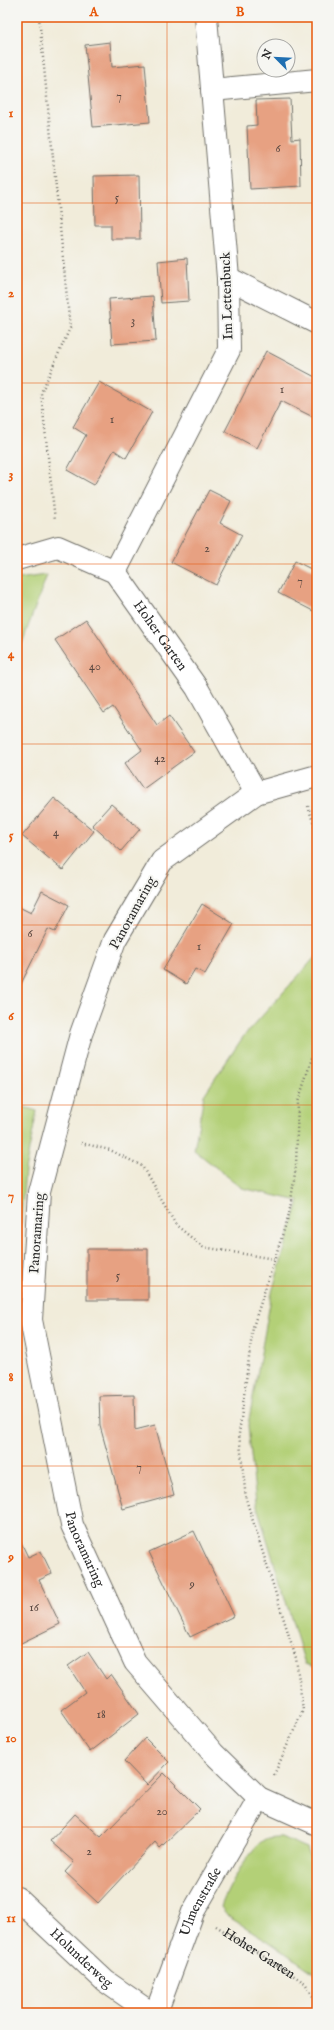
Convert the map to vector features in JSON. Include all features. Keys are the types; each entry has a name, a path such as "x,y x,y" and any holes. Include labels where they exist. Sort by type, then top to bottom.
{"street":[{"name":"Im Lettenbuck","path":"116,572 229,350 228,278 206,17"},
{"path":"212,90 317,80"},
{"path":"228,278 317,323"},
{"path":"17,559 58,547 116,572"},
{"name":"Hoher Garten","path":"116,572 197,688 256,793"},
{"name":"Panoramaring","path":"317,776 256,793 162,861 115,940 80,1034 39,1192 31,1320 72,1524 135,1662 213,1753 259,1798 317,1824"},
{"name":"Ulmenstraße","path":"156,2013 193,1912 259,1798"},
{"name":"Holunderweg","path":"17,1898 105,1980 151,2013"}],"path":[{"path":"39,17 70,328 41,393 58,547"},
{"path":"259,1798 280,1764 304,1710 296,1658 246,1498 239,1434 253,1327 289,1214 295,1173 298,1102 312,1058 317,1052"},
{"path":"53,1139 110,1150 142,1166 176,1225 203,1247 274,1259"},
{"name":"Hoher Garten","path":"193,1912 305,1983 317,2003"}],"green space":[{"path":"47,575 17,657 17,579"},
{"path":"317,955 317,1668 305,1664 256,1503 248,1425 272,1292 299,1201 242,1188 194,1150 204,1095 243,1037"},
{"path":"17,1105 37,1111 25,1170 20,1235 17,1235"},
{"path":"281,1837 307,1848 317,1880 317,1975 268,1941 229,1917 221,1907 228,1890 247,1857 262,1841 268,1838"}],"building":[{"path":"110,42 112,67 145,64 150,122 93,127 85,45"},
{"path":"290,99 292,139 300,138 301,186 250,189 247,126 257,125 256,100"},
{"path":"139,175 140,239 111,239 111,225 95,225 94,176"},
{"path":"187,258 189,301 161,303 158,261"},
{"path":"153,296 156,341 112,344 109,299"},
{"path":"266,351 317,378 317,419 281,401 257,448 225,431"},
{"path":"99,382 152,412 126,458 114,450 94,485 67,470 86,435 73,427"},
{"path":"209,490 231,501 220,523 242,535 216,585 171,562"},
{"path":"295,561 317,572 317,613 278,593"},
{"path":"86,619 157,725 169,716 194,752 143,789 125,763 142,750 113,707 104,713 55,640"},
{"path":"54,798 94,831 63,870 22,836"},
{"path":"111,804 140,829 121,851 92,825"},
{"path":"42,891 69,905 55,932 48,929 17,992 17,906 31,913"},
{"path":"202,904 234,924 205,974 195,969 186,984 163,970"},
{"path":"87,1249 148,1249 148,1300 87,1300"},
{"path":"134,1395 135,1430 155,1425 174,1495 123,1509 100,1426 99,1396"},
{"path":"194,1531 234,1616 190,1637 149,1552"},
{"path":"17,1534 28,1557 41,1551 52,1574 39,1580 60,1624 17,1645"},
{"path":"88,1652 106,1679 111,1674 139,1714 90,1752 61,1710 85,1692 68,1666"},
{"path":"145,1738 169,1762 147,1785 124,1761"},
{"path":"164,1773 200,1809 160,1848 155,1842 98,1903 65,1872 74,1862 50,1841 75,1814 101,1837"}]}
